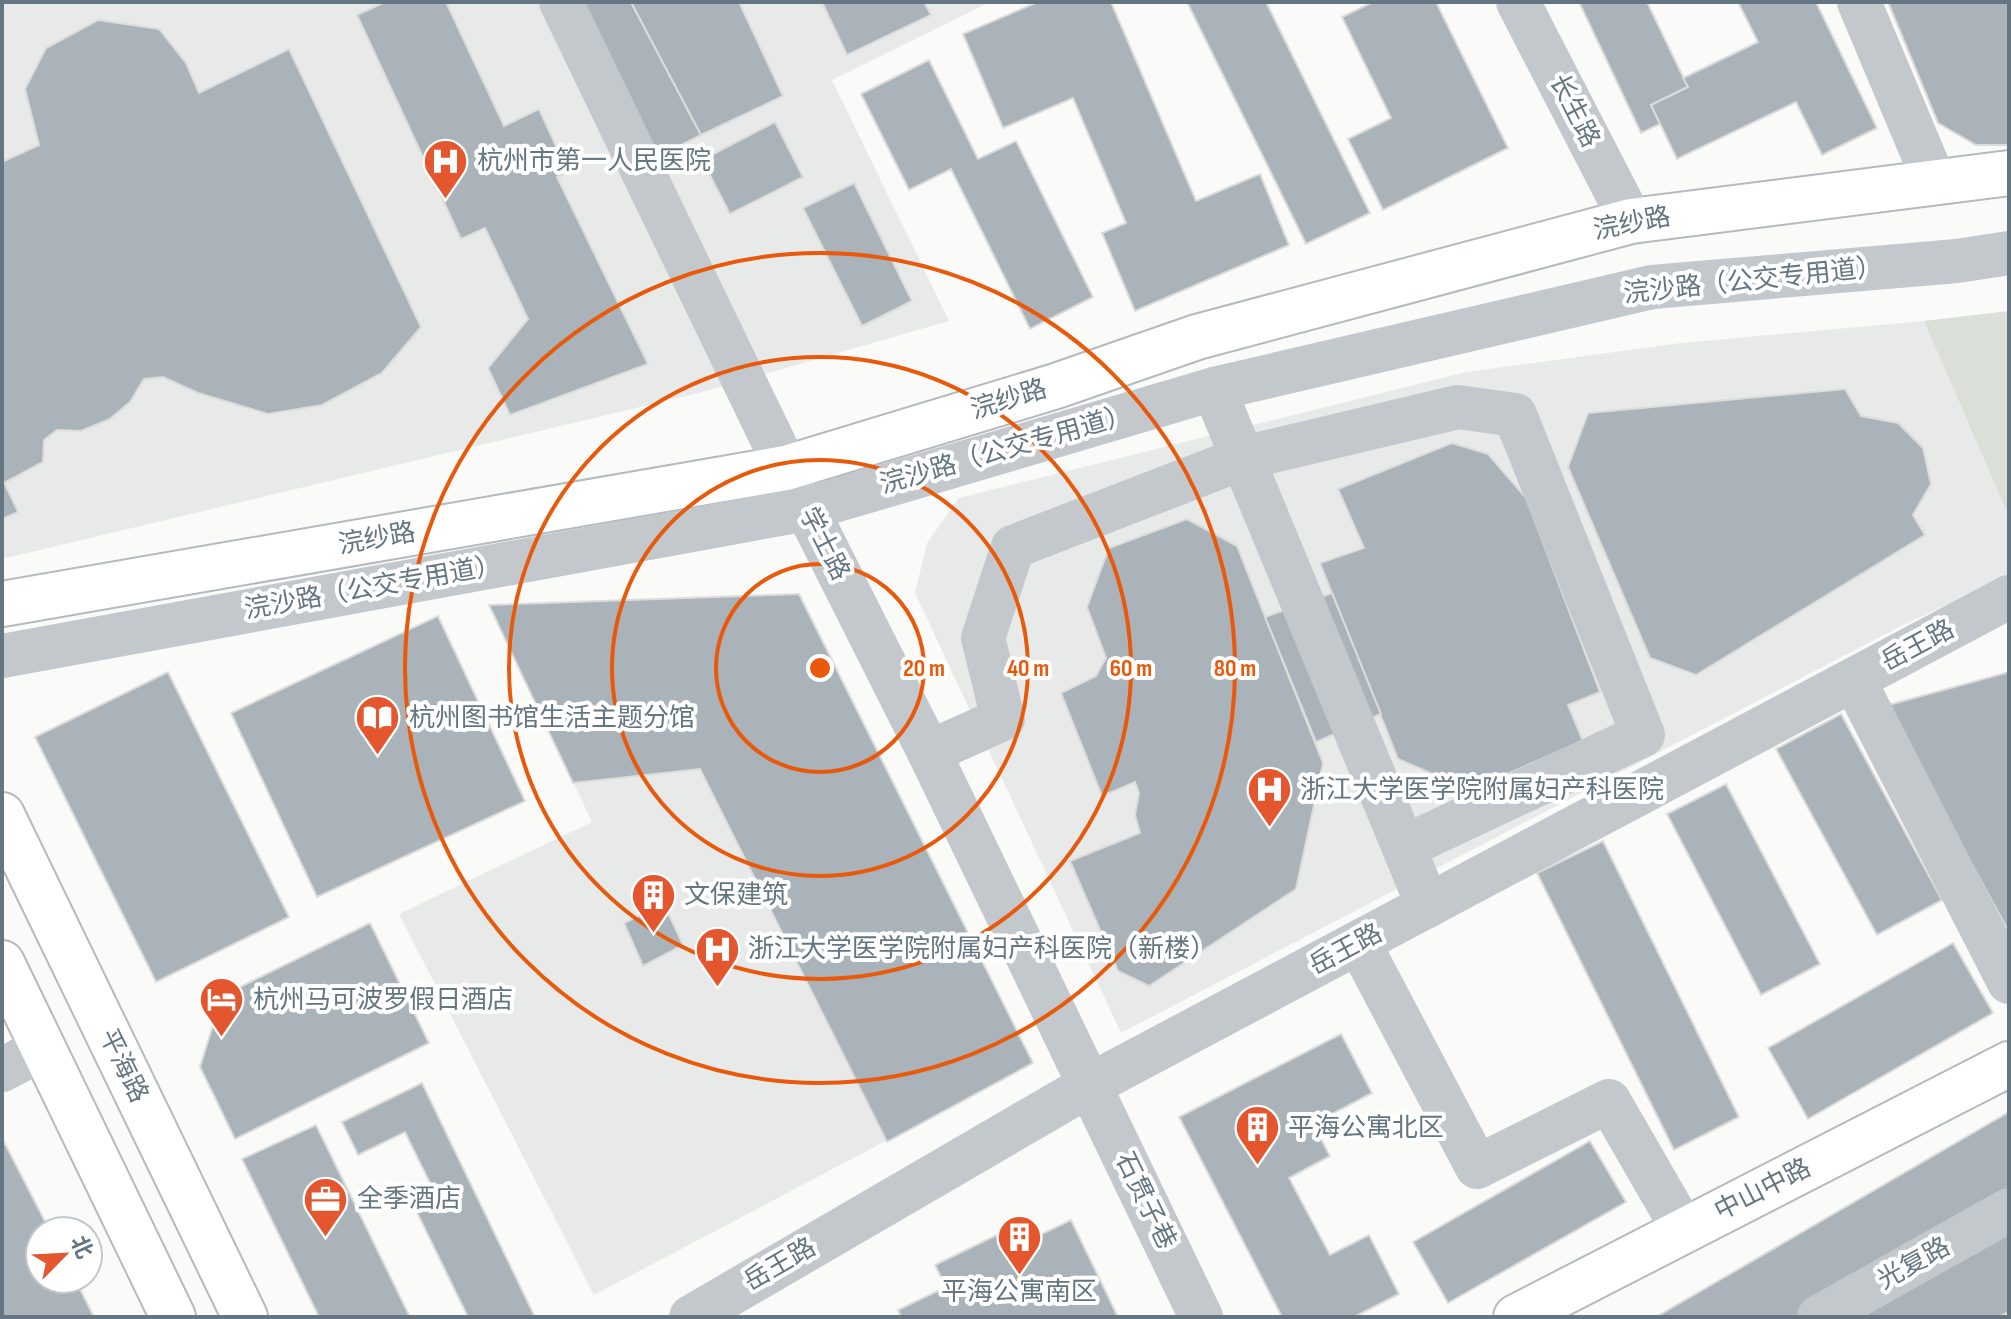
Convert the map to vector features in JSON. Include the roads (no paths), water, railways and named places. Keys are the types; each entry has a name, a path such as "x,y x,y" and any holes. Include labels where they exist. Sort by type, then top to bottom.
{"main road":[{"name":"浣纱路","path":"2,604 786,468 1056,386 1197,337 1631,221 2009,173"},
{"name":"平海路","path":"2,815 245,1317"},
{"path":"2,963 173,1317"},
{"name":"中山中路","path":"1516,1317 2009,1064"}],"street":[{"name":"学士路","path":"561,2 786,468 929,752 1088,1086"},
{"name":"长生路","path":"1518,2 1631,221"},
{"path":"1859,2 1935,183"},
{"name":"浣沙路（公交专用道）","path":"2,656 807,509 1214,389 1652,287 1957,261 2009,253"},
{"path":"1214,389 1428,906"},
{"path":"929,752 1003,719 983,638 1013,547 1243,458 1458,407 1515,415 1643,735 1404,847"},
{"name":"岳王路","path":"691,1317 1088,1086 2009,597"},
{"path":"1854,680 2009,982"},
{"path":"1359,943 1477,1167 1609,1101 1684,1231"},
{"path":"2,1070 43,1048"},
{"name":"石贯子巷","path":"1088,1086 1201,1317"},
{"name":"光复路","path":"1819,1317 2009,1210"}],"place":[{"name":"杭州市第一人民医院","path":"446,200"},
{"name":"杭州图书馆生活主题分馆","path":"378,757"},
{"name":"浙江大学医学院附属妇产科医院","path":"1269,829"},
{"name":"文保建筑","path":"653,934"},
{"name":"浙江大学医学院附属妇产科医院（新楼）","path":"717,988"},
{"name":"杭州马可波罗假日酒店","path":"222,1039"},
{"name":"平海公寓北区","path":"1257,1167"},
{"name":"全季酒店","path":"326,1238"},
{"name":"平海公寓南区","path":"1019,1276"}]}
